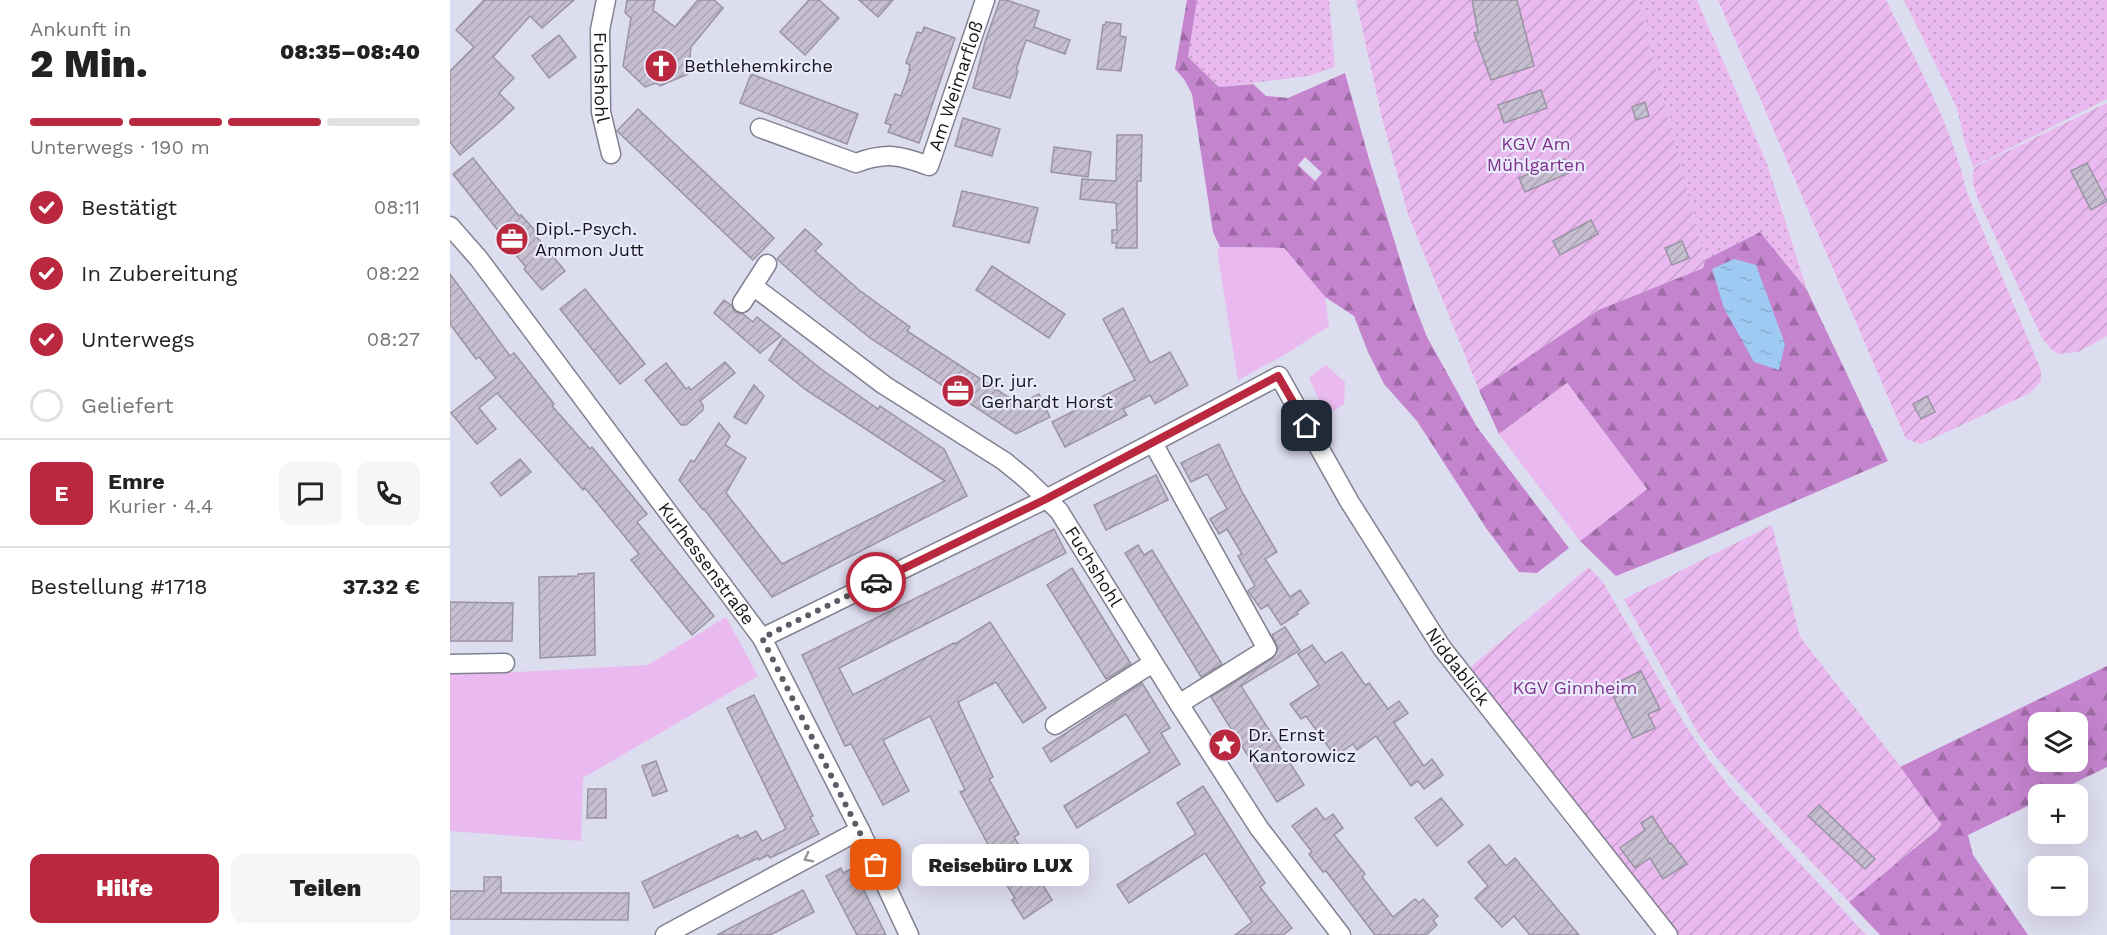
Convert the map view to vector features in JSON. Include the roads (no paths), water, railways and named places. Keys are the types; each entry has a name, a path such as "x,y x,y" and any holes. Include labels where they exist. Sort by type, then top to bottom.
{"street":[{"name":"Fuchshohl","path":"606,0 600,30 601,112 611,154"},
{"name":"Am Weimarfloß","path":"760,128 856,163 875,156 904,157 929,166 984,0"},
{"name":"Kurhessenstraße","path":"450,226 479,260 762,638 860,830 909,935"},
{"path":"742,303 767,264"},
{"name":"Fuchshohl","path":"753,286 884,385 1004,461 1059,511 1259,828 1341,935"},
{"name":"Niddablick","path":"1153,443 1278,376 1349,501 1442,648 1668,935"},
{"path":"762,638 1046,499 1153,443 1267,649 1179,704"},
{"path":"450,664 506,663"},
{"path":"1055,725 1153,663"},
{"path":"665,935 860,830"}],"water":[{"path":"1734,259 1756,265 1785,344 1779,370 1754,362 1724,308 1712,269"}],"place":[{"name":"Bethlehemkirche","path":"661,66"},
{"name":"Dipl.-Psych. Ammon Jutt","path":"512,239"},
{"name":"Dr. jur. Gerhardt Horst","path":"958,391"},
{"name":"Dr. Ernst Kantorowicz","path":"1225,745"},
{"name":"Reisebüro LUX","path":"876,865"}],"park label":[{"name":"KGV Am Mühlgarten","path":"1536,154"},
{"name":"KGV Ginnheim","path":"1575,688"}]}
